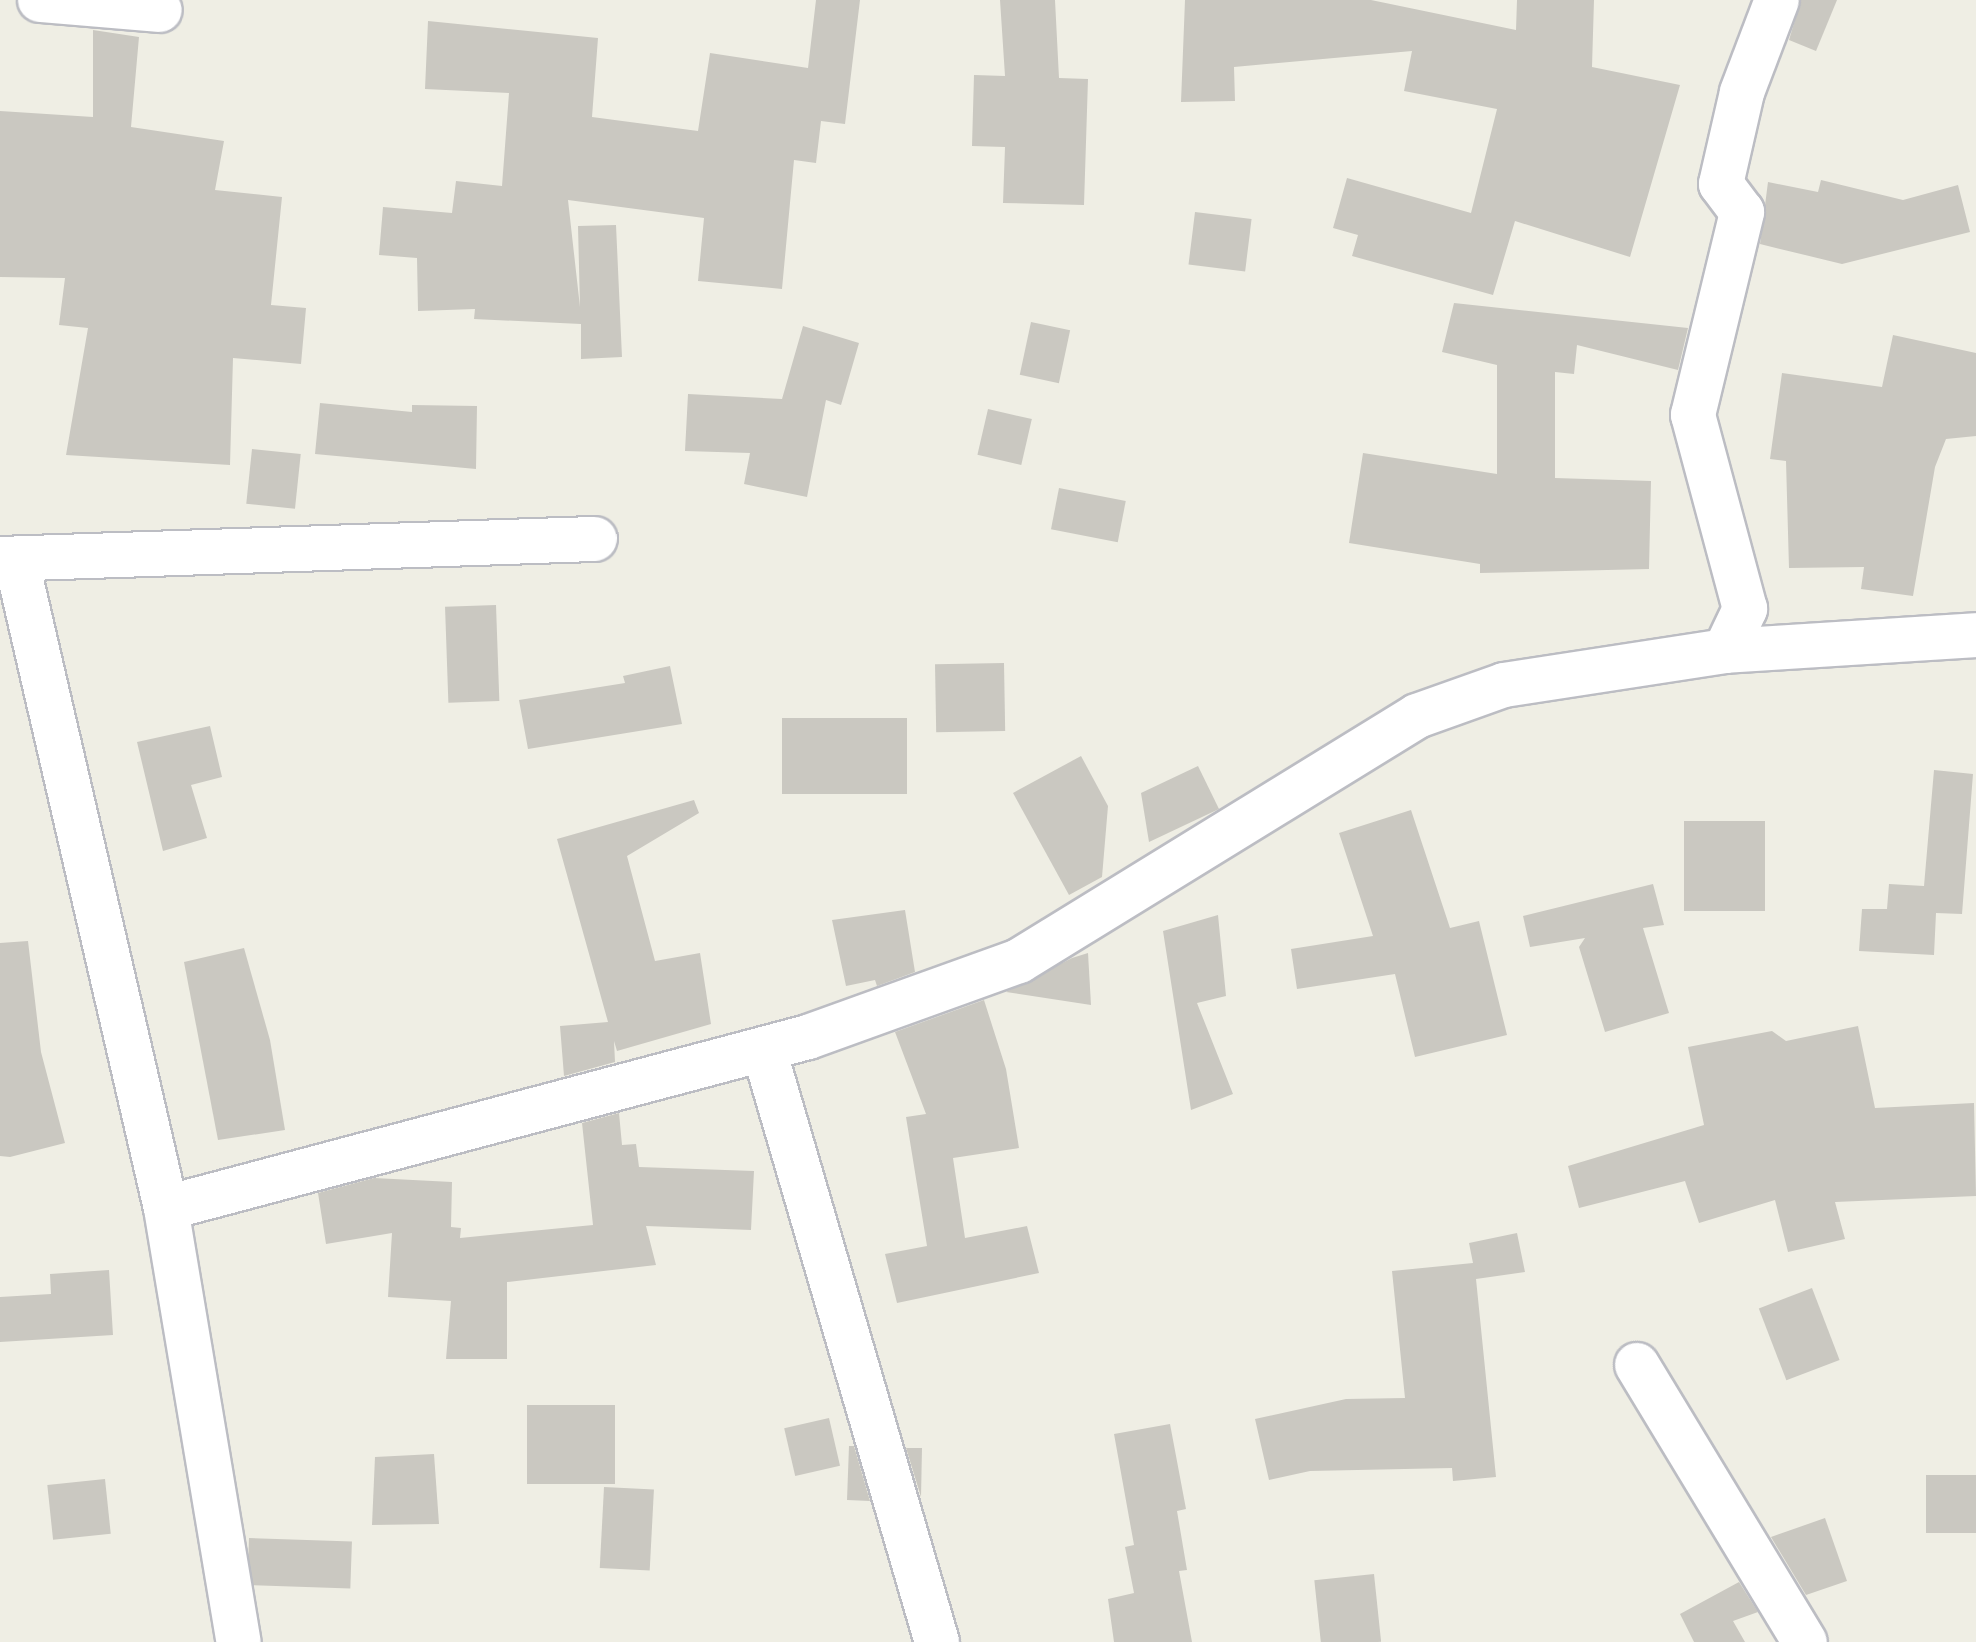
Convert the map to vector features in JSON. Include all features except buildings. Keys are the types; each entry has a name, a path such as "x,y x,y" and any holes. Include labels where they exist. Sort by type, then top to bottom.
{"street":[{"path":"40,0 160,10"},
{"path":"1725,651 1745,609 1693,415 1742,212 1721,184 1742,92 1777,0"},
{"path":"239,1642 166,1208 8,559 595,539"},
{"path":"166,1208 764,1050 1019,961 1417,716 1504,685 1725,651 1976,635"},
{"path":"764,1050 937,1642"},
{"path":"1637,1365 1805,1642"}]}
